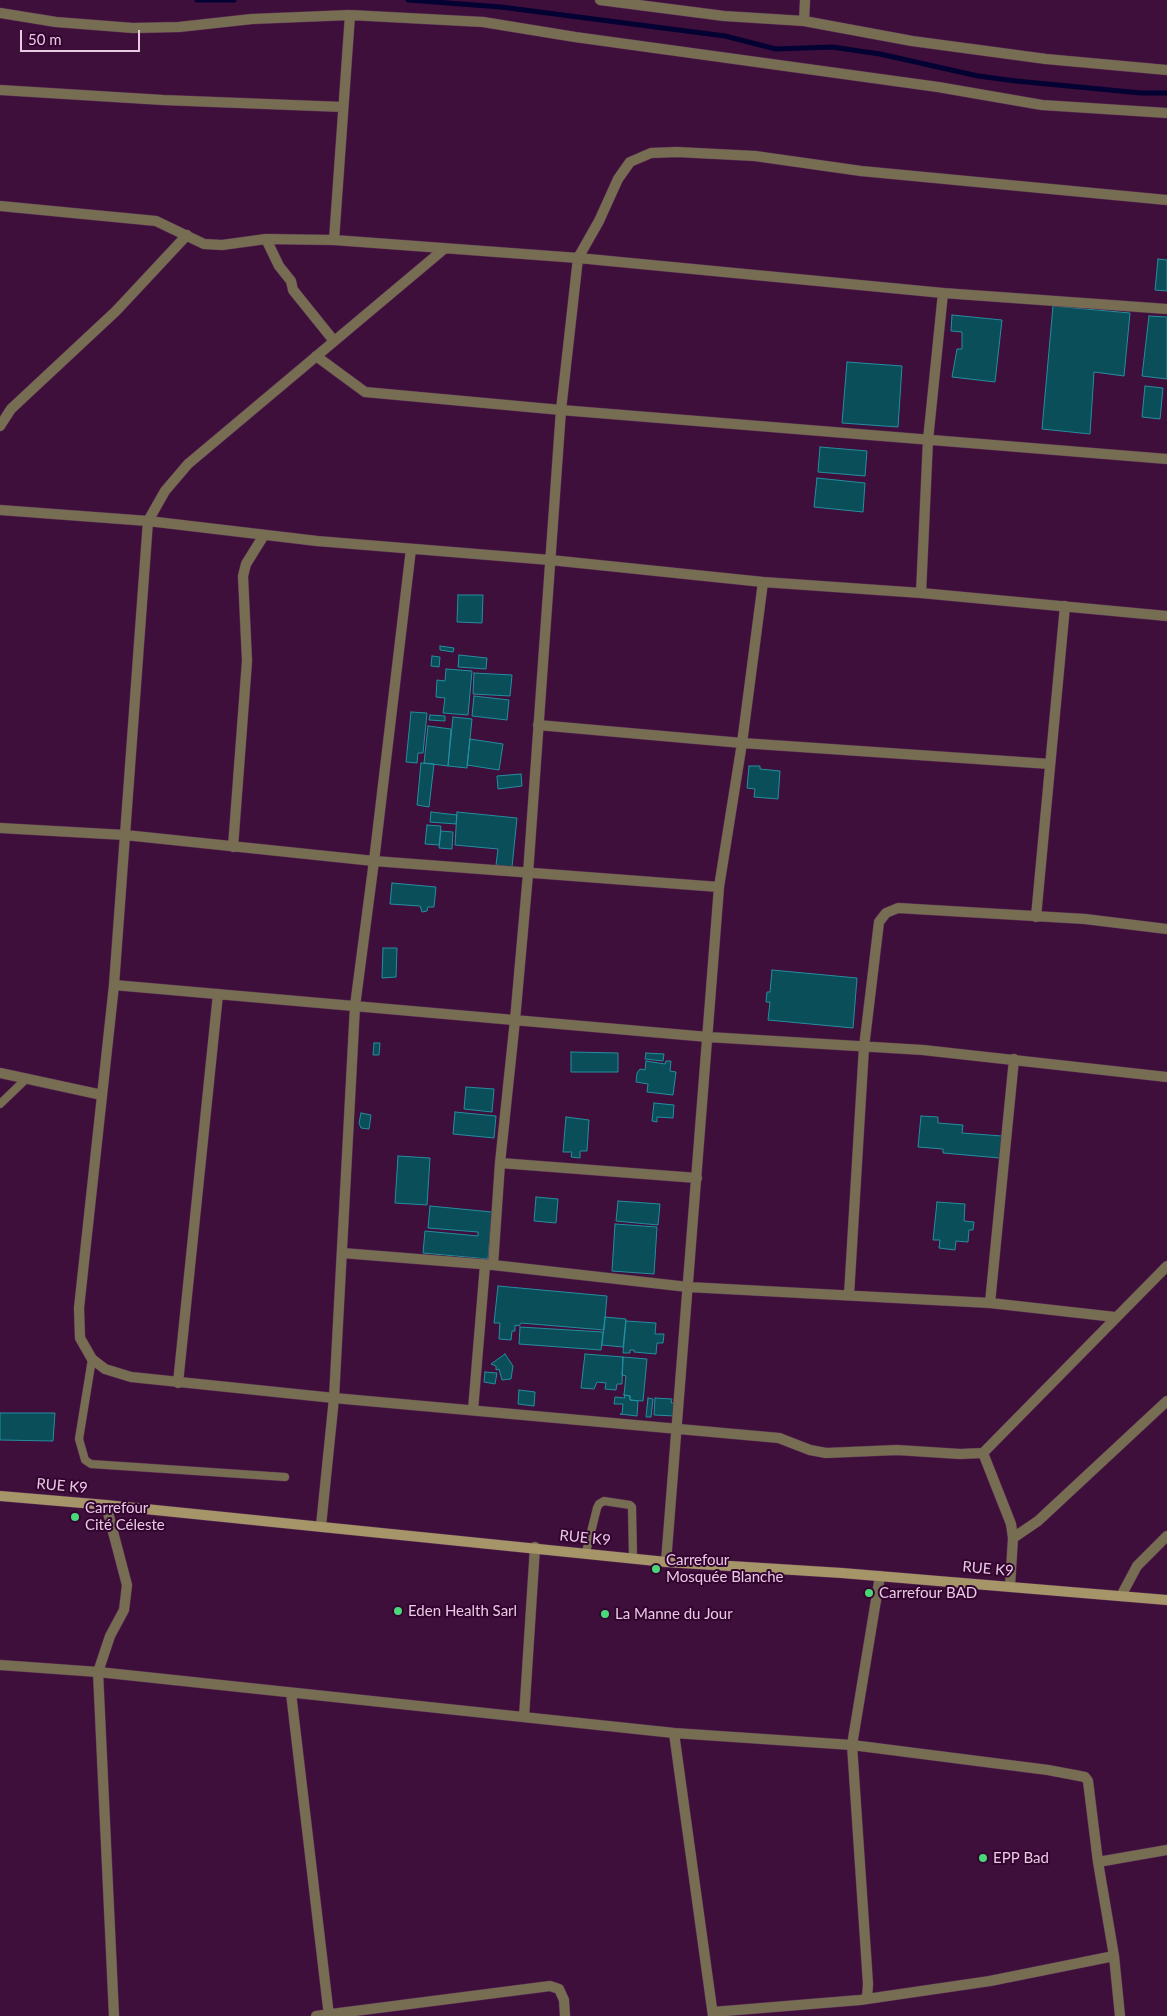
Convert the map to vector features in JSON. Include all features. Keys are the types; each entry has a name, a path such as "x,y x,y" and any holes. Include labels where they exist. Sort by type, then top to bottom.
{"street":[{"path":"600,0 640,2 724,16 804,21 950,46 1046,59 1167,70"},
{"path":"804,21 805,0"},
{"path":"0,13 56,22 133,28 179,28 252,19 350,15 483,22 584,38 938,87 1042,105 1167,113"},
{"path":"334,240 350,15"},
{"path":"0,90 163,100 342,107"},
{"path":"473,1410 515,1020 528,874 561,410 578,258 599,222 618,179 630,162 651,153 676,152 755,156 861,171 1167,200"},
{"path":"0,206 156,221 204,244 222,246 266,239 334,240 578,258 943,293 1167,309"},
{"path":"0,426 11,409 116,311 187,235"},
{"path":"266,239 279,266 291,281 293,290 334,341"},
{"path":"444,249 188,464 165,491 148,521 114,985 79,1308 80,1338 92,1360 105,1369 131,1377 178,1383 779,1438 810,1450 826,1453 897,1450 960,1454 983,1453 1167,1266"},
{"path":"921,593 928,440 943,293"},
{"path":"316,356 365,392 561,410 1167,459"},
{"path":"0,510 148,521 264,535 550,560 763,582 921,593 1167,616"},
{"path":"233,847 247,661 244,576 246,564 264,535"},
{"path":"321,1526 334,1398 355,1006 411,549"},
{"path":"666,1562 719,887 742,743 763,582"},
{"path":"1036,917 1065,606"},
{"path":"538,725 742,743 1050,764"},
{"path":"0,828 125,835 374,862 719,887"},
{"path":"849,1295 864,1047 879,922 886,913 898,908 1085,919 1167,929"},
{"path":"114,985 708,1037 1014,1059 1167,1077"},
{"path":"178,1383 218,994"},
{"path":"990,1303 1014,1059"},
{"path":"0,1073 102,1095"},
{"path":"500,1163 697,1178"},
{"path":"342,1253 489,1265 688,1287 990,1303 1115,1317"},
{"path":"1013,1538 1038,1521 1167,1401"},
{"path":"983,1453 1011,1524 1013,1538 1010,1586"},
{"name":"RUE K9","path":"0,1496 106,1504 586,1552 666,1562 880,1576 1167,1600"},
{"path":"106,1504 127,1585 124,1610 110,1636 98,1672 114,2016"},
{"path":"1121,1596 1137,1566 1167,1536"},
{"path":"524,1717 534,1547"},
{"path":"867,1998 868,1984 852,1745 880,1576"},
{"path":"0,1665 98,1672 674,1733 852,1745 1048,1770 1085,1777 1088,1781 1098,1862 1114,1956 1120,2016"},
{"path":"291,1693 329,2016"},
{"path":"674,1733 713,2014 867,1998 990,1981 1114,1956"},
{"path":"1098,1862 1167,1850"},
{"path":"316,2016 329,2016 550,1986 559,1989 564,2000 565,2016"}],"lane":[{"path":"0,1104 26,1079"},
{"path":"92,1360 79,1438 85,1460 91,1464 286,1477"},
{"path":"586,1552 597,1508 604,1501 630,1505 632,1507 633,1558"}],"building":[{"path":"1158,259 1167,260 1167,291 1155,290"},
{"path":"1053,306 1130,313 1124,376 1094,372 1090,434 1042,429"},
{"path":"952,315 1002,320 995,382 952,377 957,349 962,349 962,332 951,331"},
{"path":"1149,316 1167,317 1167,379 1142,376"},
{"path":"847,362 902,366 898,427 842,423"},
{"path":"1145,386 1163,388 1160,419 1142,417"},
{"path":"820,447 867,451 865,476 818,472"},
{"path":"817,478 865,483 863,512 814,507"},
{"path":"458,595 483,595 482,623 457,622"},
{"path":"440,646 454,648 453,652 440,650"},
{"path":"459,655 487,658 486,669 458,667"},
{"path":"432,656 440,657 439,667 431,666"},
{"path":"446,669 472,671 468,715 443,713 445,698 436,697 437,680 445,681"},
{"path":"474,673 512,675 510,696 473,694"},
{"path":"474,696 509,700 507,720 472,716"},
{"path":"411,712 427,713 423,753 418,753 417,763 406,762"},
{"path":"430,715 445,716 445,721 429,720"},
{"path":"453,717 472,719 467,768 448,766"},
{"path":"428,726 451,729 448,766 424,763"},
{"path":"470,739 503,744 499,770 467,765"},
{"path":"421,763 434,764 429,807 417,805"},
{"path":"749,766 760,766 760,769 780,771 778,799 754,797 755,789 747,788"},
{"path":"521,774 522,786 498,789 497,776"},
{"path":"431,812 457,815 456,824 430,822"},
{"path":"457,812 517,818 512,867 496,865 498,849 455,845"},
{"path":"427,825 441,826 439,845 425,844"},
{"path":"441,831 453,832 452,849 439,848"},
{"path":"392,883 436,887 434,907 428,907 427,911 422,912 420,906 390,904"},
{"path":"383,948 397,948 396,977 382,978"},
{"path":"772,970 857,978 853,1028 768,1020 770,1002 766,1002 767,992 770,992"},
{"path":"374,1043 380,1043 379,1055 373,1055"},
{"path":"571,1052 618,1053 618,1072 571,1072"},
{"path":"646,1053 664,1054 663,1061 645,1059"},
{"path":"646,1061 665,1064 666,1061 671,1061 670,1071 676,1072 673,1095 647,1092 648,1084 636,1082 637,1073 640,1069 645,1070"},
{"path":"466,1087 494,1089 492,1112 464,1109"},
{"path":"654,1103 674,1105 673,1118 657,1117 657,1122 652,1121"},
{"path":"455,1112 496,1116 494,1138 453,1134"},
{"path":"361,1113 371,1115 369,1129 361,1128 359,1123"},
{"path":"921,1116 938,1117 938,1123 963,1125 962,1133 1002,1136 1000,1158 943,1153 943,1149 918,1147"},
{"path":"566,1117 589,1120 587,1151 580,1151 580,1158 571,1157 572,1152 563,1152"},
{"path":"398,1156 430,1158 427,1205 395,1203"},
{"path":"536,1197 558,1199 556,1223 534,1221"},
{"path":"618,1201 660,1204 658,1225 616,1221"},
{"path":"937,1202 965,1204 964,1221 974,1222 973,1230 969,1230 968,1242 956,1241 955,1250 939,1248 940,1240 933,1240"},
{"path":"430,1206 492,1212 488,1259 423,1253 425,1231 478,1236 478,1232 428,1228"},
{"path":"615,1224 657,1227 654,1274 612,1271"},
{"path":"498,1286 607,1296 604,1330 521,1323 519,1326 515,1325 515,1331 512,1331 511,1340 499,1339 500,1323 494,1323"},
{"path":"605,1317 626,1319 623,1347 602,1345"},
{"path":"626,1321 656,1323 655,1334 664,1334 663,1343 657,1343 656,1354 634,1352 634,1350 630,1350 630,1353 623,1353"},
{"path":"520,1327 603,1332 601,1350 519,1344"},
{"path":"505,1354 513,1366 511,1379 502,1380 499,1369 496,1370 496,1366 491,1364"},
{"path":"585,1354 623,1357 622,1384 617,1384 616,1390 605,1389 606,1383 597,1382 594,1389 581,1388"},
{"path":"623,1357 647,1359 643,1401 630,1400 630,1396 624,1395 626,1376 622,1375"},
{"path":"485,1372 497,1373 495,1384 484,1382"},
{"path":"519,1390 535,1392 534,1406 518,1404"},
{"path":"624,1395 630,1396 630,1400 638,1401 637,1416 620,1414 622,1414 623,1404 614,1404 615,1397 625,1398"},
{"path":"648,1398 653,1399 651,1417 646,1417"},
{"path":"655,1398 672,1399 671,1403 676,1403 675,1416 654,1415"},
{"path":"0,1413 55,1413 53,1441 0,1440"}],"waterway":[{"path":"197,0 234,0"},
{"path":"408,0 501,7 725,36 776,49 832,47 880,54 978,76 1016,81 1141,93 1167,93"}],"place":[{"name":"Carrefour Cité Céleste","path":"75,1517"},
{"name":"Carrefour Mosquée Blanche","path":"656,1569"},
{"name":"Carrefour BAD","path":"869,1593"},
{"name":"Eden Health Sarl","path":"398,1611"},
{"name":"La Manne du Jour","path":"605,1614"},
{"name":"EPP Bad","path":"983,1858"}]}
